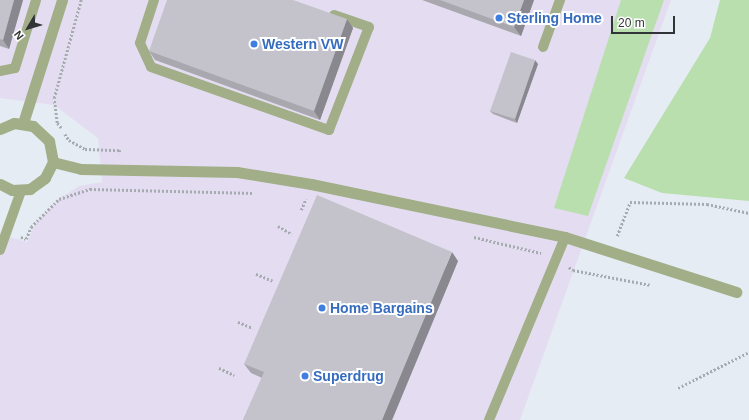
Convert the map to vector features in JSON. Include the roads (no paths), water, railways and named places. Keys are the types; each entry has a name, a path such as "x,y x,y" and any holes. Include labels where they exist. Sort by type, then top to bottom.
{"street":[{"path":"23,123 62,0"},
{"path":"0,129 23,123 42,132 49,140 53,162 50,171 42,182 30,189 22,191 12,190 0,184"},
{"path":"53,162 81,169 237,172 325,186 565,237 736,292"}],"lane":[{"path":"0,72 15,68 36,0"},
{"path":"154,0 140,43 151,66 329,130 369,27 326,12"},
{"path":"544,47 560,0"},
{"path":"0,250 22,191"},
{"path":"488,420 565,237"}],"place":[{"name":"Sterling Home","path":"499,18"},
{"name":"Western VW","path":"254,44"},
{"name":"Home Bargains","path":"322,308"},
{"name":"Superdrug","path":"305,376"}]}
